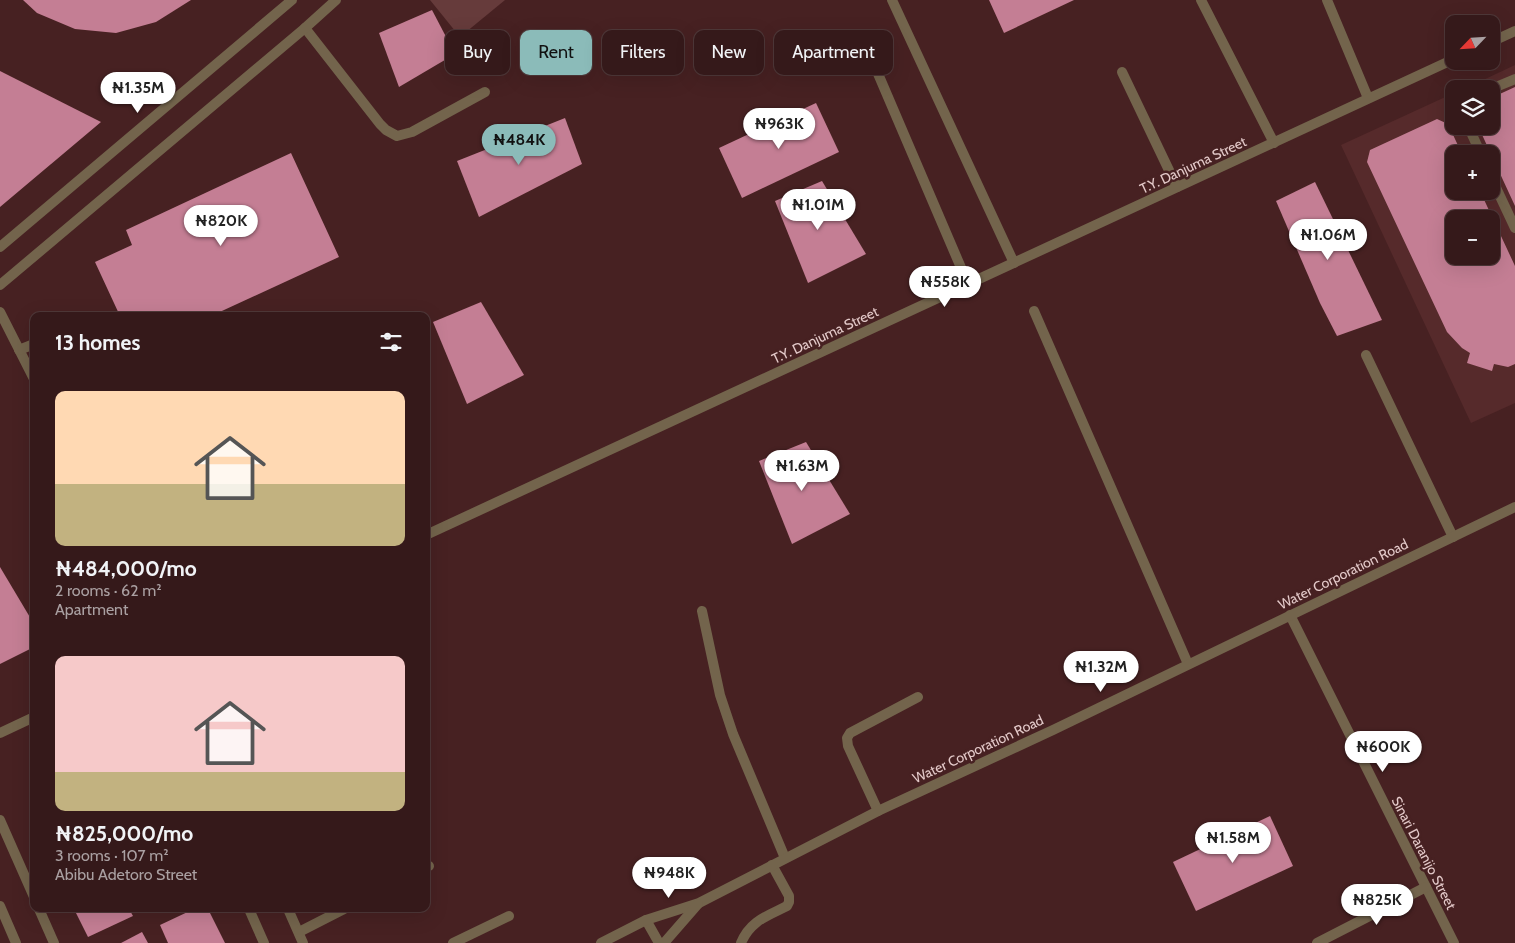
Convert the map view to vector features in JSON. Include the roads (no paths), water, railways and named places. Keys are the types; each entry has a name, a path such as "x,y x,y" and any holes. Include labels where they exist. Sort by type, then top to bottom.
{"street":[{"path":"0,247 292,0"},
{"path":"0,284 336,0"},
{"path":"892,0 1014,263"},
{"path":"1201,0 1274,142"},
{"path":"1327,0 1368,98"},
{"path":"305,28 380,124 397,136 412,132 485,92"},
{"path":"1500,38 1515,31"},
{"name":"T.Y. Danjuma Street","path":"430,533 1445,63"},
{"path":"1122,72 1177,187"},
{"path":"879,75 968,284"},
{"path":"1500,86 1515,79"},
{"path":"1500,196 1515,228"},
{"path":"1034,311 1188,664"},
{"path":"0,312 30,371"},
{"path":"19,350 30,346"},
{"path":"1366,355 1452,537"},
{"name":"Water Corporation Road","path":"699,903 878,811 1053,730 1515,507"},
{"path":"702,611 722,703 785,858"},
{"name":"Sinari Daranijo Street","path":"1290,615 1454,943"},
{"path":"878,811 851,752 847,738 850,732 918,697"},
{"path":"0,733 30,719"},
{"path":"0,820 30,888"},
{"path":"741,943 744,934 752,924 787,906 789,902 788,896 772,865"},
{"path":"1317,943 1426,887"},
{"path":"602,943 620,939 646,920 699,903"},
{"path":"664,943 699,903"},
{"path":"0,906 16,943"},
{"path":"40,912 54,943"},
{"path":"250,912 263,943"},
{"path":"289,912 303,943"},
{"path":"298,932 338,912"},
{"path":"453,943 509,916"},
{"path":"646,920 659,943"}]}
